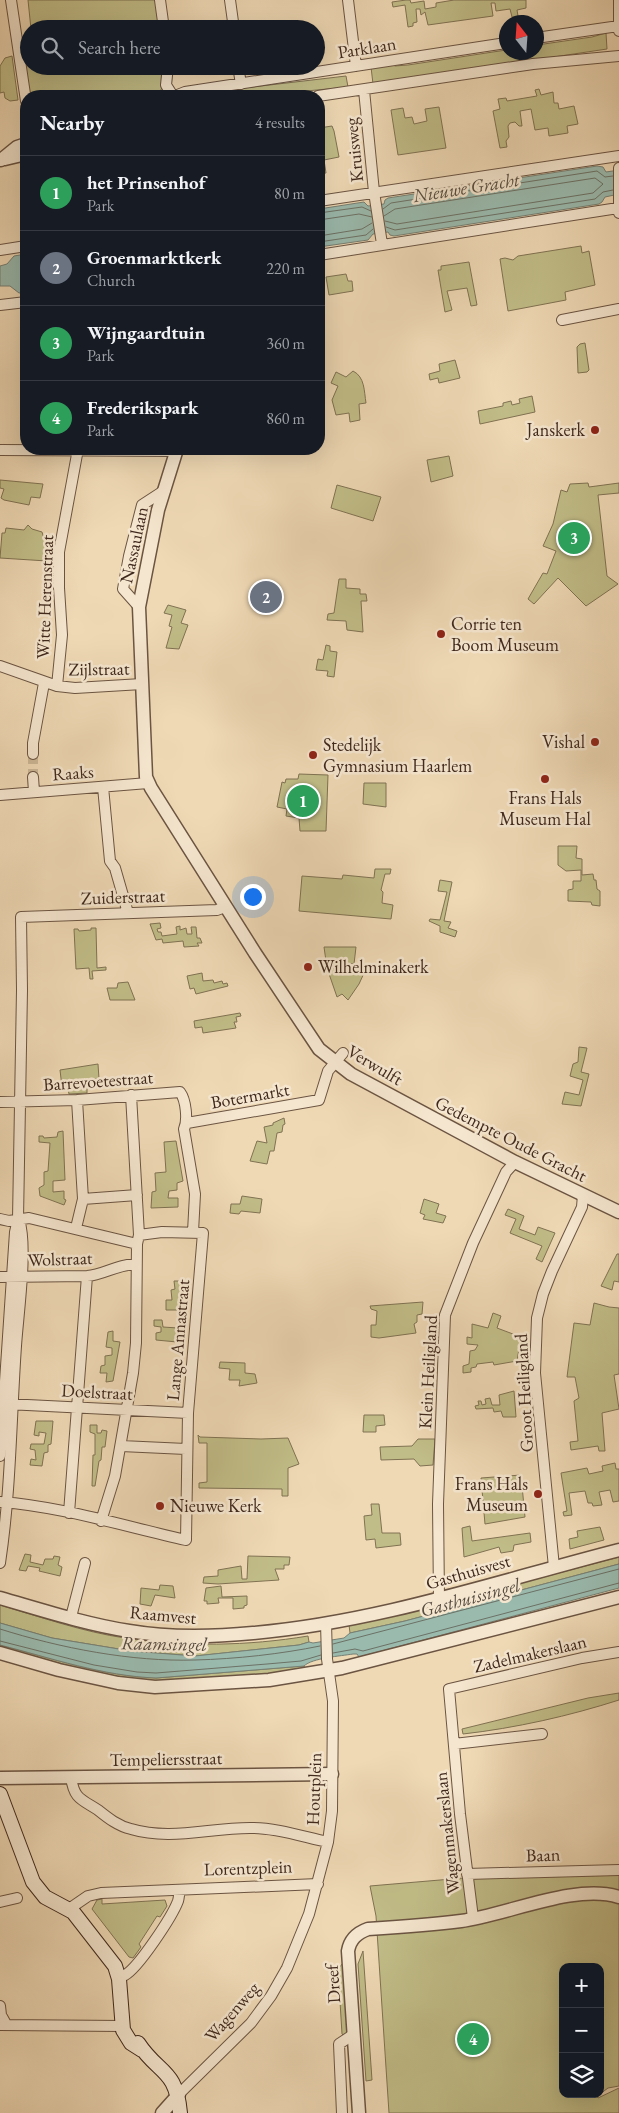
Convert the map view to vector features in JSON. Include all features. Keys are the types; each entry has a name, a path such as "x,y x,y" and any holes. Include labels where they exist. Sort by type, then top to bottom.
{"main road":[{"path":"0,1794 29,1876 36,1887 51,1891 71,1907 116,1966 125,2026 142,2050 168,2075 179,2094 180,2113"},
{"path":"71,1907 79,1908 118,1956 124,1975 125,2026"}],"street":[{"path":"11,0 20,61"},
{"path":"160,0 163,20"},
{"path":"230,0 233,20"},
{"path":"348,0 356,66"},
{"path":"619,0 619,31"},
{"path":"544,37 619,26"},
{"name":"Parklaan","path":"325,71 499,44"},
{"path":"325,95 532,64 619,56"},
{"path":"22,75 24,90"},
{"path":"167,75 166,85 170,90"},
{"path":"239,75 240,84"},
{"name":"Parklaan","path":"199,90 298,75"},
{"name":"Kruisweg","path":"364,90 374,192 382,244"},
{"path":"1,160 20,146"},
{"path":"1,160 20,155"},
{"path":"325,200 619,156"},
{"path":"619,169 619,214"},
{"path":"325,254 618,208"},
{"path":"0,250 20,247"},
{"path":"0,306 20,303"},
{"path":"562,320 619,309"},
{"path":"0,450 20,450"},
{"name":"Witte Herenstraat","path":"57,686 62,635 59,552 77,455"},
{"name":"Nassaulaan","path":"142,684 139,607 145,571 164,490 174,455"},
{"name":"Nassaulaan","path":"139,607 123,589 129,556 142,505 164,490"},
{"name":"Zijlstraat","path":"0,666 57,686 76,688 142,684"},
{"path":"33,754 33,743 44,683"},
{"path":"142,684 148,783 226,907"},
{"path":"33,777 34,792"},
{"name":"Raaks","path":"0,795 148,783"},
{"path":"103,787 110,861 115,868 128,913"},
{"name":"Zuiderstraat","path":"19,1102 22,990 21,918 217,910 226,907"},
{"name":"Verwulft","path":"226,907 319,1049 339,1058 351,1074 415,1108"},
{"name":"Botermarkt","path":"186,1118 319,1100 325,1079 339,1058"},
{"name":"Barrevoetestraat","path":"0,1102 77,1100 180,1092"},
{"name":"Lange Annastraat","path":"100,1520 186,1540 186,1449 198,1233 195,1194 184,1129 186,1118 180,1092"},
{"path":"4,1502 100,1520 115,1476 136,1343 138,1239 131,1095"},
{"path":"76,1228 83,1199 77,1100"},
{"path":"0,1456 22,1234 18,1219 19,1102"},
{"name":"Gedempte Oude Gracht","path":"415,1108 515,1162 619,1212"},
{"name":"Klein Heiligland","path":"438,1599 438,1504 445,1315 472,1244 506,1172 515,1162"},
{"path":"83,1199 137,1195"},
{"name":"Groot Heiligland","path":"554,1567 536,1372 537,1318 543,1294 582,1207 583,1196"},
{"path":"0,1219 29,1218 138,1239 162,1232 198,1233"},
{"name":"Wolstraat","path":"0,1277 87,1276 98,1275 126,1264 136,1265"},
{"path":"69,1513 87,1276"},
{"path":"0,1558 4,1502 5,1404"},
{"name":"Doelstraat","path":"5,1404 188,1413"},
{"path":"121,1446 186,1449"},
{"name":"Gasthuisvest","path":"326,1623 402,1609 619,1550"},
{"path":"71,1617 85,1562"},
{"path":"0,1652 59,1670 118,1683 155,1687 269,1680 619,1597"},
{"name":"Raamvest","path":"0,1598 128,1631 184,1636 222,1636 286,1630 326,1623"},
{"name":"Houtplein","path":"308,1919 328,1842 332,1811 333,1701 328,1665 326,1623"},
{"name":"Zadelmakerslaan","path":"449,1689 582,1658 619,1652"},
{"name":"Wagenmakerslaan","path":"449,1689 473,1918"},
{"path":"454,1744 542,1734"},
{"name":"Tempeliersstraat","path":"0,1778 332,1774"},
{"path":"71,1777 73,1789 77,1796 116,1823 130,1829 148,1833 181,1834 252,1828 328,1842"},
{"name":"Baan","path":"468,1874 619,1870"},
{"name":"Lorentzplein","path":"71,1907 95,1893 318,1884"},
{"name":"Lorentzplein","path":"124,1975 141,1961 178,1901 180,1890"},
{"path":"473,1918 577,1894 606,1894 619,1897"},
{"path":"0,1902 17,1898"},
{"name":"Dreef","path":"359,2113 349,1944 356,1935 368,1929 462,1921 473,1918"},
{"name":"Wagenweg","path":"162,2113 251,2023 271,1996 287,1968 308,1919"},
{"path":"0,2006 3,2024 125,2026"},
{"path":"342,2113 339,2044 354,2034"}],"shaded area":[{"path":"28,0 156,0 159,20 30,20"},
{"path":"410,0 411,3 424,1 425,9 436,7 436,3 454,0 526,0 526,8 517,10 518,15 512,15 510,9 496,11 495,3 491,3 493,16 428,25 425,12 421,15 420,9 416,9 417,22 413,23 413,26 408,27 405,5 393,7 392,2"},
{"path":"606,33 607,49 544,58 544,44"},
{"path":"499,51 499,60 533,60 373,84 371,67 391,63 395,66"},
{"path":"12,56 18,100 10,101 5,98 4,92 0,93 0,66 5,58"},
{"path":"26,75 163,75 161,90 28,90"},
{"path":"346,76 348,87 317,90 227,90"},
{"path":"539,89 541,95 553,92 554,103 558,103 559,109 574,106 578,124 567,126 568,133 549,136 548,128 535,130 531,109 520,111 522,126 515,122 510,123 508,126 509,137 506,141 507,147 500,148 493,111 500,109 498,99 506,98 507,101 537,96 535,90"},
{"path":"439,107 446,148 398,155 391,110 403,108 405,118 412,117 414,124 427,121 425,109"},
{"path":"332,126 339,157 325,160 325,127"},
{"path":"581,246 582,253 589,251 595,285 565,292 566,300 508,311 500,259 513,260 518,256"},
{"path":"469,262 477,305 471,306 467,288 447,291 452,310 445,312 438,270 441,270 441,266"},
{"path":"346,274 348,281 352,281 353,291 329,295 326,277"},
{"path":"585,343 589,370 578,373 577,347"},
{"path":"455,360 460,378 439,383 438,378 430,380 429,374 440,371 439,364"},
{"path":"353,371 362,381 366,403 359,404 360,420 350,422 349,413 336,415 332,400 338,386 331,383 336,372 346,377"},
{"path":"532,396 535,412 480,424 478,411 503,406 503,403 511,401 512,405 520,403 519,399"},
{"path":"449,456 453,476 431,482 427,460"},
{"path":"0,480 43,484 40,498 31,497 29,505 4,500 1,498 4,489 0,488"},
{"path":"588,483 589,487 619,483 619,493 598,495 607,576 618,584 586,606 558,578 534,604 528,599 543,573 547,574 556,551 543,546 553,524 561,490 567,492 570,484"},
{"path":"337,485 381,497 373,521 331,508"},
{"path":"28,525 32,529 42,532 49,548 47,561 0,558 2,533 5,533 6,528 24,530"},
{"path":"339,579 346,579 346,588 360,589 360,594 366,594 367,601 361,601 363,632 347,630 346,621 327,620 328,614 334,613"},
{"path":"168,605 186,610 181,623 188,625 179,649 166,648 172,627 169,626 172,615 164,613"},
{"path":"326,645 330,646 330,651 337,652 334,677 327,676 328,671 316,670 318,659 323,660"},
{"path":"299,774 328,775 326,831 300,831 299,818 286,816 287,809 277,807 282,782 285,783 286,779 298,779"},
{"path":"364,783 386,783 386,807 363,804"},
{"path":"558,846 577,846 576,858 582,859 582,875 593,874 597,889 600,891 600,906 592,905 591,902 568,901 568,890 573,889 573,881 581,881 581,870 566,871 558,865"},
{"path":"375,869 391,869 390,874 385,874 381,890 383,892 382,903 393,905 391,919 299,911 302,876 342,879 343,875 374,878"},
{"path":"440,880 452,882 444,921 451,922 448,928 457,931 455,937 440,932 440,926 429,921 430,919 440,920 447,892 438,891"},
{"path":"160,923 161,928 157,929 158,932 161,932 162,936 177,934 176,927 180,926 180,930 186,928 187,934 192,934 191,927 196,927 197,938 200,938 202,943 197,943 199,946 184,947 183,941 163,943 162,939 156,940 150,924"},
{"path":"91,928 96,928 97,968 106,967 106,970 92,971 93,979 90,979 89,968 76,969 74,929 79,931 91,930"},
{"path":"324,947 356,947 354,964 326,961"},
{"path":"327,968 365,971 348,1000 342,994 337,997"},
{"path":"202,973 203,981 213,980 214,983 222,981 223,984 227,983 228,986 196,994 194,988 190,989 187,976"},
{"path":"128,982 135,1000 110,1000 107,988 117,988 118,983"},
{"path":"240,1013 241,1016 236,1017 237,1022 234,1022 236,1028 203,1033 202,1027 195,1028 194,1021"},
{"path":"579,1047 587,1048 581,1072 589,1074 581,1106 562,1104 565,1092 579,1095 583,1080 570,1076 573,1064 578,1062"},
{"path":"98,1064 99,1079 87,1079 87,1093 69,1094 68,1089 62,1087 60,1070"},
{"path":"284,1118 285,1124 283,1125 282,1132 277,1133 274,1151 270,1151 267,1164 250,1161 257,1141 267,1143 264,1127 273,1125 273,1123"},
{"path":"63,1131 65,1180 53,1181 53,1192 64,1191 64,1199 66,1200 64,1205 40,1196 39,1188 44,1185 44,1172 48,1171 50,1143 39,1142 39,1136 44,1138 57,1137 58,1132"},
{"path":"176,1141 183,1181 177,1183 177,1190 169,1191 168,1198 178,1198 178,1207 151,1208 152,1192 156,1191 155,1173 166,1172 164,1142"},
{"path":"242,1196 262,1199 260,1213 241,1211 239,1214 230,1213 231,1204 240,1204"},
{"path":"424,1199 439,1204 436,1213 446,1216 443,1223 423,1219 425,1215 420,1213"},
{"path":"508,1209 524,1216 519,1229 535,1235 538,1227 555,1233 542,1262 536,1259 542,1246 510,1233 516,1219 505,1215"},
{"path":"617,1254 619,1254 619,1282 614,1281 612,1290 601,1286"},
{"path":"174,1281 183,1281 179,1301 182,1302 181,1310 166,1310 166,1300 172,1300 171,1290 175,1289"},
{"path":"423,1302 422,1314 417,1315 417,1322 414,1324 416,1333 379,1338 371,1337 371,1325 376,1325 377,1311 371,1309 370,1306"},
{"path":"594,1303 619,1308 619,1374 614,1375 619,1409 602,1413 605,1451 599,1451 598,1446 571,1450 570,1442 578,1441 574,1401 579,1398 575,1377 567,1377 574,1323 590,1325"},
{"path":"493,1313 501,1316 497,1328 521,1337 517,1361 494,1365 493,1362 477,1364 476,1367 471,1368 471,1372 463,1373 463,1366 469,1364 470,1351 475,1350 478,1345 467,1344 467,1337 472,1338 472,1324 488,1328"},
{"path":"154,1320 162,1320 163,1327 178,1328 177,1342 156,1340 156,1333 161,1332 161,1327 154,1326"},
{"path":"113,1331 113,1341 120,1342 113,1381 106,1382 107,1373 100,1373 101,1366 105,1365 105,1356 112,1355 112,1348 106,1347 108,1332"},
{"path":"220,1362 245,1363 245,1373 255,1374 257,1383 239,1386 240,1380 229,1380 230,1369 219,1368"},
{"path":"514,1391 516,1417 503,1417 501,1411 494,1412 493,1408 476,1409 475,1406 479,1405 478,1401 481,1401 482,1405 486,1404 485,1399 490,1398 492,1405 500,1405 499,1395"},
{"path":"364,1415 384,1415 385,1425 376,1426 376,1432 363,1432"},
{"path":"36,1421 53,1421 51,1444 48,1445 48,1452 44,1453 42,1466 30,1465 31,1459 36,1460 35,1450 30,1449 31,1444 44,1444 46,1433 39,1432 39,1436 34,1435"},
{"path":"90,1425 97,1425 97,1433 101,1433 102,1430 107,1431 95,1486 92,1486 95,1434 90,1432"},
{"path":"198,1435 200,1437 288,1438 299,1464 288,1468 288,1496 282,1496 282,1489 199,1488 199,1483 207,1482 207,1443 199,1443"},
{"path":"418,1439 435,1439 433,1465 420,1466 414,1459 381,1460 380,1447 412,1446"},
{"path":"615,1463 616,1469 619,1469 619,1501 613,1502 610,1490 599,1492 602,1505 593,1506 592,1503 588,1503 585,1491 569,1493 572,1515 564,1516 563,1512 567,1511 561,1473 587,1468 589,1474 603,1471 602,1466"},
{"path":"521,1475 525,1517 485,1524 481,1478"},
{"path":"371,1504 379,1504 382,1533 400,1533 401,1545 376,1548 375,1539 366,1540 364,1516 372,1515"},
{"path":"470,1526 472,1541 530,1533 531,1542 514,1545 513,1551 501,1553 499,1547 464,1557 462,1528"},
{"path":"600,1527 604,1540 570,1549 569,1539 578,1537 577,1531"},
{"path":"25,1554 31,1555 30,1562 43,1565 45,1559 53,1559 54,1556 60,1557 58,1565 62,1567 60,1576 39,1571 40,1568 28,1566 26,1571 19,1570"},
{"path":"248,1556 290,1557 289,1565 284,1565 284,1569 275,1569 279,1580 218,1584 203,1583 204,1577 218,1576 218,1570 241,1566 242,1579 247,1579"},
{"path":"619,1557 619,1564 405,1621 350,1633 349,1625 404,1614"},
{"path":"160,1585 173,1586 175,1598 155,1595 151,1606 140,1604 141,1588 159,1590"},
{"path":"221,1586 222,1597 247,1596 247,1605 244,1608 233,1609 233,1598 218,1598 219,1603 207,1604 207,1601 204,1601 206,1588"},
{"path":"0,1605 94,1632 148,1641 217,1644 263,1642 308,1636 309,1642 299,1645 195,1656 131,1651 52,1638 0,1623"},
{"path":"0,1645 77,1666 136,1677 156,1678 304,1666 305,1669 271,1675 156,1682 86,1672 0,1647"},
{"path":"619,1693 619,1700 581,1711 522,1725 463,1734 462,1729 588,1698"},
{"path":"619,1871 619,2086 608,2088 604,2091 604,1963 559,1963 559,2098 604,2098 604,2095 619,2088 619,2113 389,2113 376,1916 370,1886 475,1877"},
{"path":"102,1899 102,1904 165,1900 167,1906 160,1917 157,1916 139,1944 141,1947 133,1958 129,1957 92,1909 97,1900"},
{"path":"363,1951 372,2080 366,2081 358,1964"},
{"path":"343,1963 348,2032 344,2036 342,2034 338,1969"}],"water":[{"name":"Nieuwe Gracht","path":"597,166 603,167 606,172 619,170 619,194 605,197 599,204 394,236 388,232 373,234 368,240 325,246 325,208 364,202 368,206 384,204 388,198"},
{"path":"20,255 20,293 10,286 0,286 0,266 7,264 14,256"},
{"path":"619,1564 619,1588 359,1657 357,1654 353,1654 327,1658 313,1661 304,1666 156,1678 136,1677 58,1661 0,1645 0,1623 52,1638 131,1651 195,1656 299,1645 344,1638 350,1633 405,1621"}],"tunnel":[{"path":"33,754 33,777"}],"place":[{"name":"Janskerk","path":"595,430"},
{"name":"Wijngaardtuin","path":"574,538"},
{"name":"Groenmarktkerk","path":"266,597"},
{"name":"Corrie ten Boom Museum","path":"441,634"},
{"name":"Vishal","path":"595,742"},
{"name":"Stedelijk Gymnasium Haarlem","path":"313,755"},
{"name":"Frans Hals Museum Hal","path":"545,779"},
{"name":"het Prinsenhof","path":"303,801"},
{"name":"Wilhelminakerk","path":"308,967"},
{"name":"Frans Hals Museum","path":"538,1494"},
{"name":"Nieuwe Kerk","path":"160,1506"},
{"name":"Frederikspark","path":"473,2039"}],"water label":[{"name":"Gasthuissingel","path":"470,1597"},
{"name":"Raamsingel","path":"164,1643"}]}
